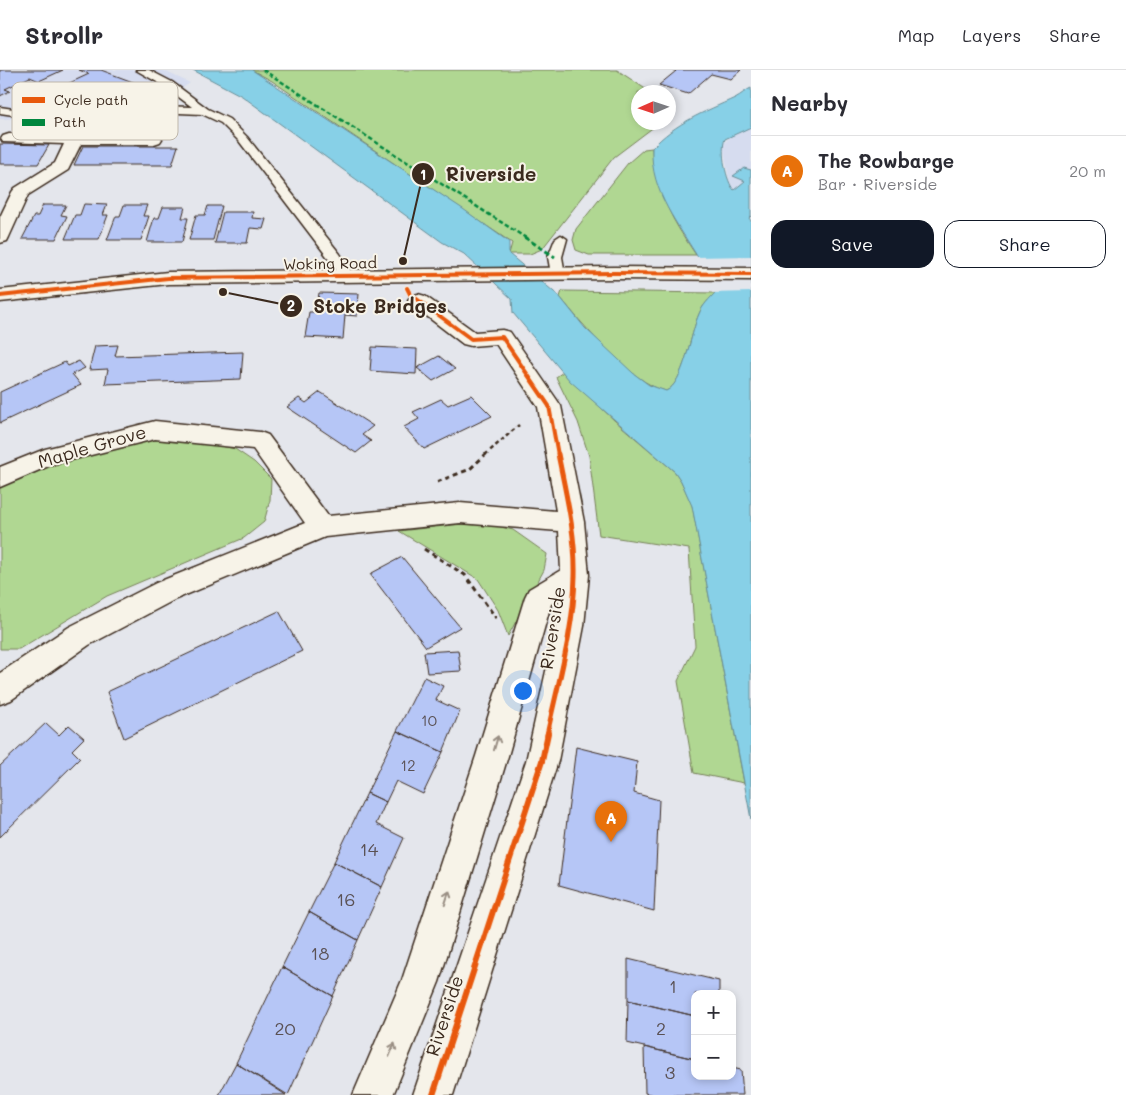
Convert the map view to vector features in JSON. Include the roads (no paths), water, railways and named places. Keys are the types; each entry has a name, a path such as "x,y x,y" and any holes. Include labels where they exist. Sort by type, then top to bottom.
{"street":[{"path":"0,237 21,192 62,166 75,140"},
{"name":"Woking Road","path":"0,296 168,278 470,274 751,274"},
{"name":"Riverside","path":"418,300 471,339 502,337 549,406 571,522 575,575 570,626 542,761 433,1095"},
{"name":"Maple Grove","path":"0,478 45,458 155,430 260,441 322,527"},
{"path":"0,690 79,636 166,591 322,527 460,513 571,522"},
{"name":"Riverside","path":"373,1095 420,982 492,756 539,597 575,575"}],"lane":[{"path":"141,70 164,82"},
{"path":"178,92 204,111 225,121 243,139 335,257 347,276"},
{"path":"178,110 204,111"},
{"path":"551,274 561,238"}],"water":[{"path":"193,70 252,70 463,209 509,242 509,254 560,297 585,328 633,373 649,385 666,391 678,378 700,311 716,292 661,194 653,164 652,148 680,125 751,88 751,127 725,139 723,150 726,173 734,190 745,181 733,176 744,168 751,170 751,216 749,218 751,221 751,819 692,506 675,472 570,381 513,313 512,299 464,254 442,242 242,96"}],"place":[{"name":"Riverside","path":"403,261"},
{"name":"Stoke Bridges","path":"223,292"},
{"name":"The Rowbarge","path":"611,842"}]}
